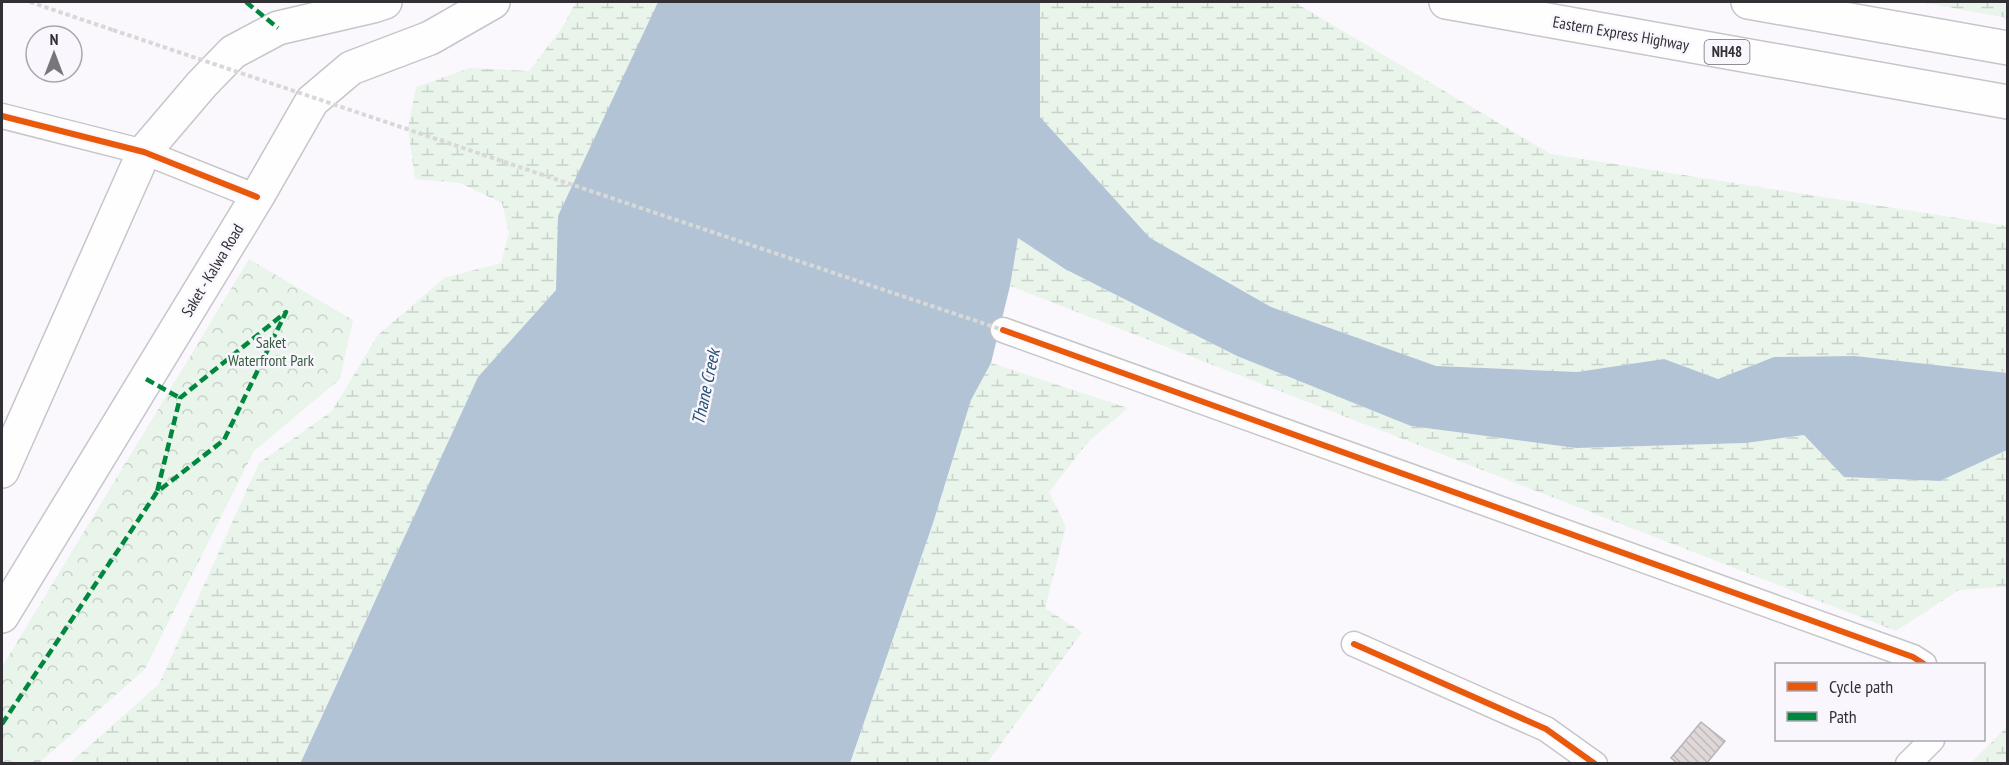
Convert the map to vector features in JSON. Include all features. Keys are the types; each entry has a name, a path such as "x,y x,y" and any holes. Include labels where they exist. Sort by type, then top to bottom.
{"main road":[{"path":"2,471 144,152 202,84 233,52 278,28 385,2"},
{"name":"Saket - Kalwa Road","path":"2,616 257,197 312,101 351,68 430,38 493,2"},
{"name":"Eastern Express Highway","path":"1446,2 2007,102"},
{"path":"1748,2 2007,48"}],"street":[{"path":"2,116 144,152 257,197"},
{"path":"1003,330 1914,657 1923,663"},
{"path":"1354,644 1546,729 1595,764"},
{"path":"1908,764 1931,741"}],"path":[{"path":"30,2 1003,330"}],"green space":[{"path":"576,2 658,2 559,216 556,290 478,377 300,763 69,764 159,684 259,463 332,411 378,335 444,278 501,263 509,233 502,203 460,183 415,179 408,128 416,87 470,68 529,71 562,28"},
{"path":"1040,2 1294,2 1551,154 2007,226 2007,373 1855,356 1774,357 1718,379 1664,359 1577,372 1436,366 1271,307 1150,238 1040,117"},
{"path":"1920,2 2007,2 2007,18"},
{"path":"1018,238 1065,269 1237,356 1411,426 1576,448 1746,443 1804,435 1844,477 1940,481 2007,450 2007,587 1959,590 1896,631 1010,286"},
{"name":"Saket Waterfront Park","path":"249,259 353,320 340,379 254,451 145,669 39,763 2,763 2,667"},
{"path":"991,363 1128,408 1088,442 1049,492 1066,527 1045,608 1082,632 987,763 850,764 933,523 971,400"},
{"path":"2007,727 2007,763 1971,763"}],"water":[{"name":"Thane Creek","path":"658,2 1040,2 1040,117 1150,238 1271,307 1436,366 1577,372 1664,359 1718,379 1774,357 1855,356 2007,373 2007,450 1940,481 1844,477 1804,435 1746,443 1576,448 1411,426 1237,356 1065,269 1018,238 1010,286 991,363 971,400 933,523 850,763 300,764 478,377 556,290 558,216"}],"building":[{"path":"1701,722 1725,741 1706,764 1678,764 1671,758"}],"marked path":[{"path":"246,2 278,28"},
{"path":"2,724 157,492 224,440 286,312 180,398 157,492"},
{"path":"146,379 180,398"}],"cycle path":[{"path":"2,116 144,152 257,197"},
{"path":"1003,330 1913,657 1922,663"},
{"path":"1354,644 1546,729 1595,764"}]}
